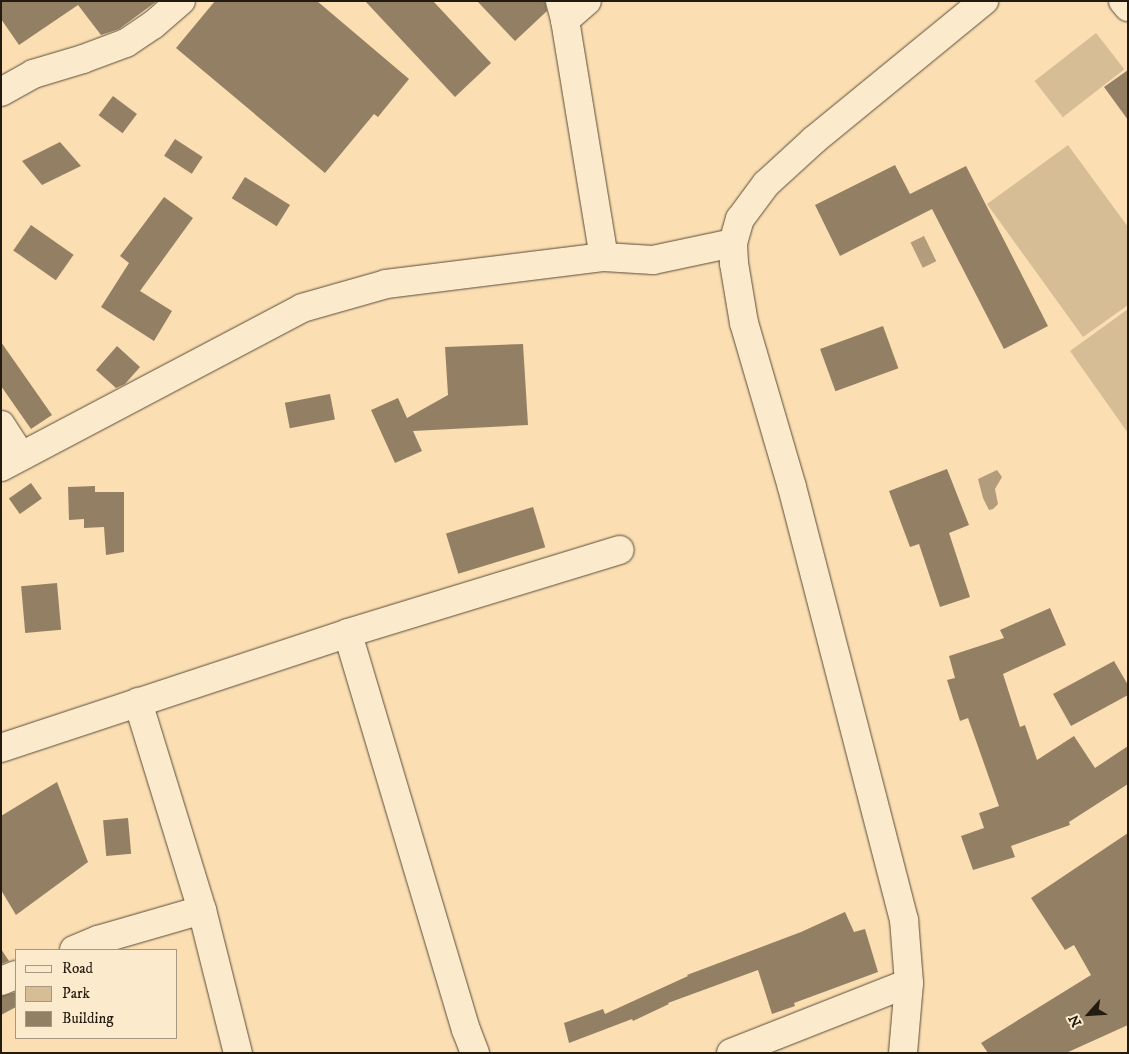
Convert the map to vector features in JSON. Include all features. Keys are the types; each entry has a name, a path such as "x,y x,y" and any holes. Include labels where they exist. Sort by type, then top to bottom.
{"street":[{"path":"1,92 32,74 83,59 126,43 153,25 181,1"},
{"path":"587,1 563,11 604,257"},
{"path":"903,1053 909,983 904,920 792,487 744,323 734,263 733,243 740,219 766,184 814,140 984,1"},
{"path":"1123,1 1128,7"},
{"path":"1,425 11,461 302,308 386,284 604,257 653,260 733,243"},
{"path":"1,748 348,633 620,550"},
{"path":"348,633 466,1030 475,1053"},
{"path":"138,702 202,910 238,1053"},
{"path":"76,949 98,940 202,910"},
{"path":"1,981 15,975"},
{"path":"731,1053 909,983"}],"green space":[{"path":"1096,33 1124,69 1063,117 1035,81"},
{"path":"1068,145 1128,227 1128,305 1083,337 987,204"},
{"path":"1128,309 1128,433 1070,351"}],"shaded area":[{"path":"924,236 936,261 923,268 911,243"},
{"path":"997,470 1002,477 995,489 998,504 989,510 983,498 978,479"}],"building":[{"path":"1,1 157,1 119,29 101,35 78,5 19,45 1,19"},
{"path":"215,1 317,1 409,79 378,117 374,114 325,173 176,48"},
{"path":"365,1 433,1 491,63 455,97"},
{"path":"477,1 545,1 547,11 515,41"},
{"path":"1128,70 1128,120 1104,87"},
{"path":"113,96 137,114 123,133 99,115"},
{"path":"175,139 203,157 192,174 164,156"},
{"path":"60,142 81,166 42,185 22,161"},
{"path":"895,165 910,194 966,166 1048,326 1004,349 932,209 840,256 815,205"},
{"path":"245,177 290,205 277,226 232,198"},
{"path":"164,197 193,218 140,291 172,311 154,341 101,307 129,263 120,256"},
{"path":"31,225 74,255 56,280 13,250"},
{"path":"883,326 898,368 835,391 820,349"},
{"path":"1,342 52,415 31,429 1,386"},
{"path":"523,344 528,425 413,431 422,451 395,463 371,410 398,398 407,418 448,395 445,347"},
{"path":"117,346 140,367 125,384 116,388 96,370"},
{"path":"330,394 335,420 290,428 285,403"},
{"path":"947,469 969,525 949,533 970,597 940,607 919,544 910,547 889,491"},
{"path":"31,483 42,499 20,514 9,498"},
{"path":"95,486 95,492 124,492 124,552 106,555 104,527 84,528 84,519 69,520 68,487"},
{"path":"533,507 545,547 458,574 446,534"},
{"path":"57,583 61,630 25,633 21,586"},
{"path":"1050,608 1066,645 1003,674 1020,727 1025,725 1037,760 1074,736 1095,768 1128,746 1128,784 1069,822 1070,825 1011,846 1015,857 973,870 961,836 984,828 979,813 999,806 968,718 960,721 947,680 955,678 949,656 1004,638 1000,630"},
{"path":"1114,661 1128,685 1128,695 1071,726 1053,694"},
{"path":"57,782 88,862 16,915 1,890 1,816"},
{"path":"128,818 131,854 106,856 103,820"},
{"path":"1128,833 1128,1025 1066,1053 988,1053 981,1043 1091,975 1074,945 1065,950 1031,898"},
{"path":"845,912 854,932 865,929 878,972 794,1003 795,1006 772,1014 758,970 668,1003 633,1021 632,1019 569,1043 564,1023 603,1009 605,1014 687,975 801,932"},
{"path":"1,949 9,961 1,964"},
{"path":"15,992 15,1008 1,1015 1,996"}]}
